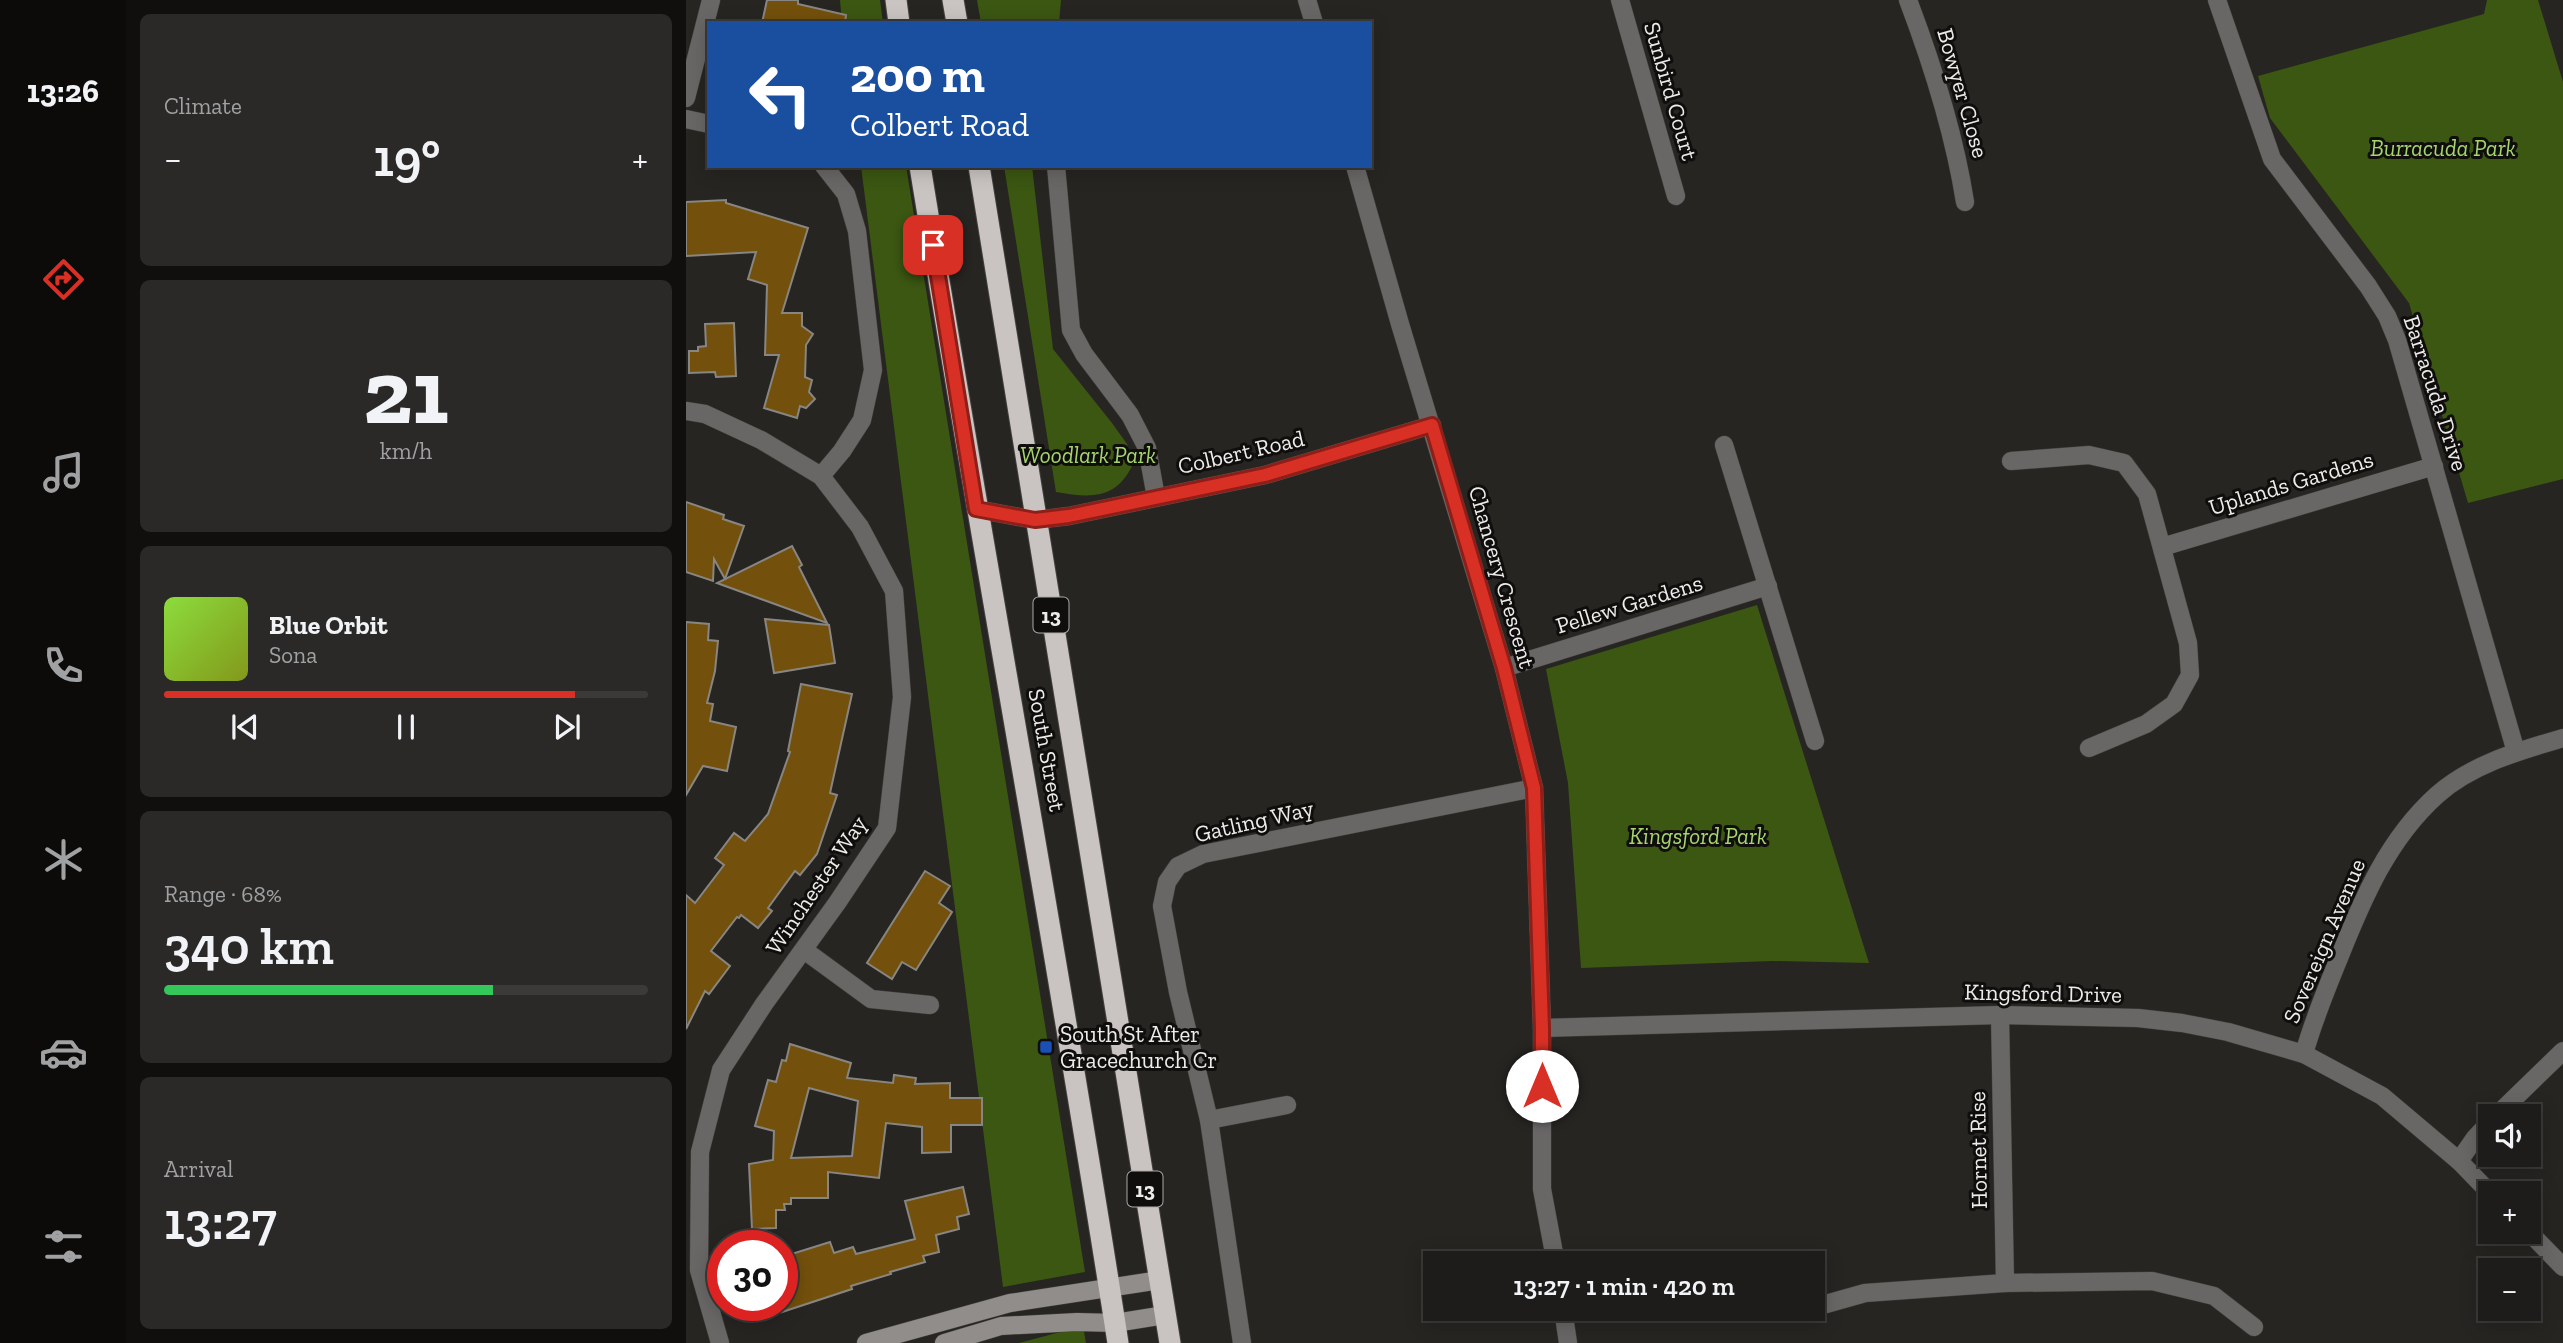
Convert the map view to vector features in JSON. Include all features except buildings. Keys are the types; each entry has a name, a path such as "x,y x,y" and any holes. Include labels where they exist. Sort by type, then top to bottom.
{"highway":[{"path":"896,0 899,21"},
{"path":"953,0 957,21"},
{"name":"South Street","path":"920,168 1117,1333"},
{"name":"South Street","path":"979,168 1170,1343"}],"street":[{"path":"686,98 711,0"},
{"path":"1307,0 1313,21"},
{"name":"Sunbird Court","path":"1620,0 1676,196"},
{"name":"Bowyer Close","path":"1908,0 1931,60 1958,152 1965,202"},
{"name":"Barracuda Drive","path":"2217,0 2272,159 2368,286 2387,316 2397,340 2516,752"},
{"path":"686,119 707,124"},
{"path":"821,476 842,451 862,420 873,370 857,231 846,194 826,168"},
{"path":"1056,168 1071,330 1084,355 1130,415 1147,448 1156,497"},
{"name":"Chancery Crescent","path":"1356,168 1504,668 1534,788 1542,1028 1542,1189 1554,1251"},
{"name":"Winchester Way","path":"686,411 705,414 761,440 821,476 860,527 894,592 902,698 887,828 721,1070 700,1152 699,1270 720,1343"},
{"name":"Colbert Road","path":"976,509 1035,520 1069,516 1265,475 1432,425"},
{"path":"1724,445 1815,741"},
{"path":"2011,461 2089,455 2124,463 2147,494 2162,547 2188,643 2190,675 2174,704 2146,724 2089,748"},
{"name":"Uplands Gardens","path":"2162,547 2434,466"},
{"name":"Pellew Gardens","path":"1504,668 1768,586"},
{"name":"Sovereign Avenue","path":"2304,1054 2311,1027 2365,894 2395,841 2438,794 2479,767 2516,752 2563,738"},
{"name":"Gatling Way","path":"1242,1343 1209,1120 1178,992 1161,906 1167,882 1178,866 1203,854 1534,788"},
{"path":"804,950 871,999 930,1005"},
{"name":"Kingsford Drive","path":"1542,1028 2000,1015 2138,1018 2182,1023 2228,1032 2304,1054 2382,1096 2459,1161 2478,1181"},
{"name":"Hornet Rise","path":"2000,1015 2005,1283"},
{"path":"2508,1104 2563,1051"},
{"path":"1209,1120 1287,1105"},
{"path":"2459,1161 2478,1135"},
{"path":"2540,1244 2563,1268"},
{"path":"866,1343 1010,1303 1160,1280"},
{"path":"1826,1304 1865,1293 2005,1283 2152,1281 2214,1296 2254,1328"},
{"path":"944,1343 1001,1326 1077,1322 1117,1333 1165,1315"},
{"path":"1565,1321 1569,1343"}],"green space":[{"path":"840,0 880,0 883,21 842,21"},
{"path":"977,0 1061,0 1059,21 981,21"},
{"name":"Burracuda Park","path":"2487,0 2538,0 2563,82 2563,479 2468,503 2409,303 2270,118 2258,76 2484,14"},
{"path":"861,168 906,168 1085,1272 1003,1287"},
{"name":"Woodlark Park","path":"1004,168 1032,168 1053,349 1127,444 1133,464 1119,484 1101,494 1056,492"},
{"name":"Kingsford Park","path":"1757,605 1869,963 1772,961 1581,968 1568,783 1546,669"},
{"path":"1083,1326 1086,1343 1019,1343"}],"place":[{"name":"South St After Gracechurch Cr","path":"1046,1047"}],"route":[{"path":"933,245 976,509 1035,520 1069,516 1265,475 1432,425 1504,668 1534,788 1542,1086"}]}
